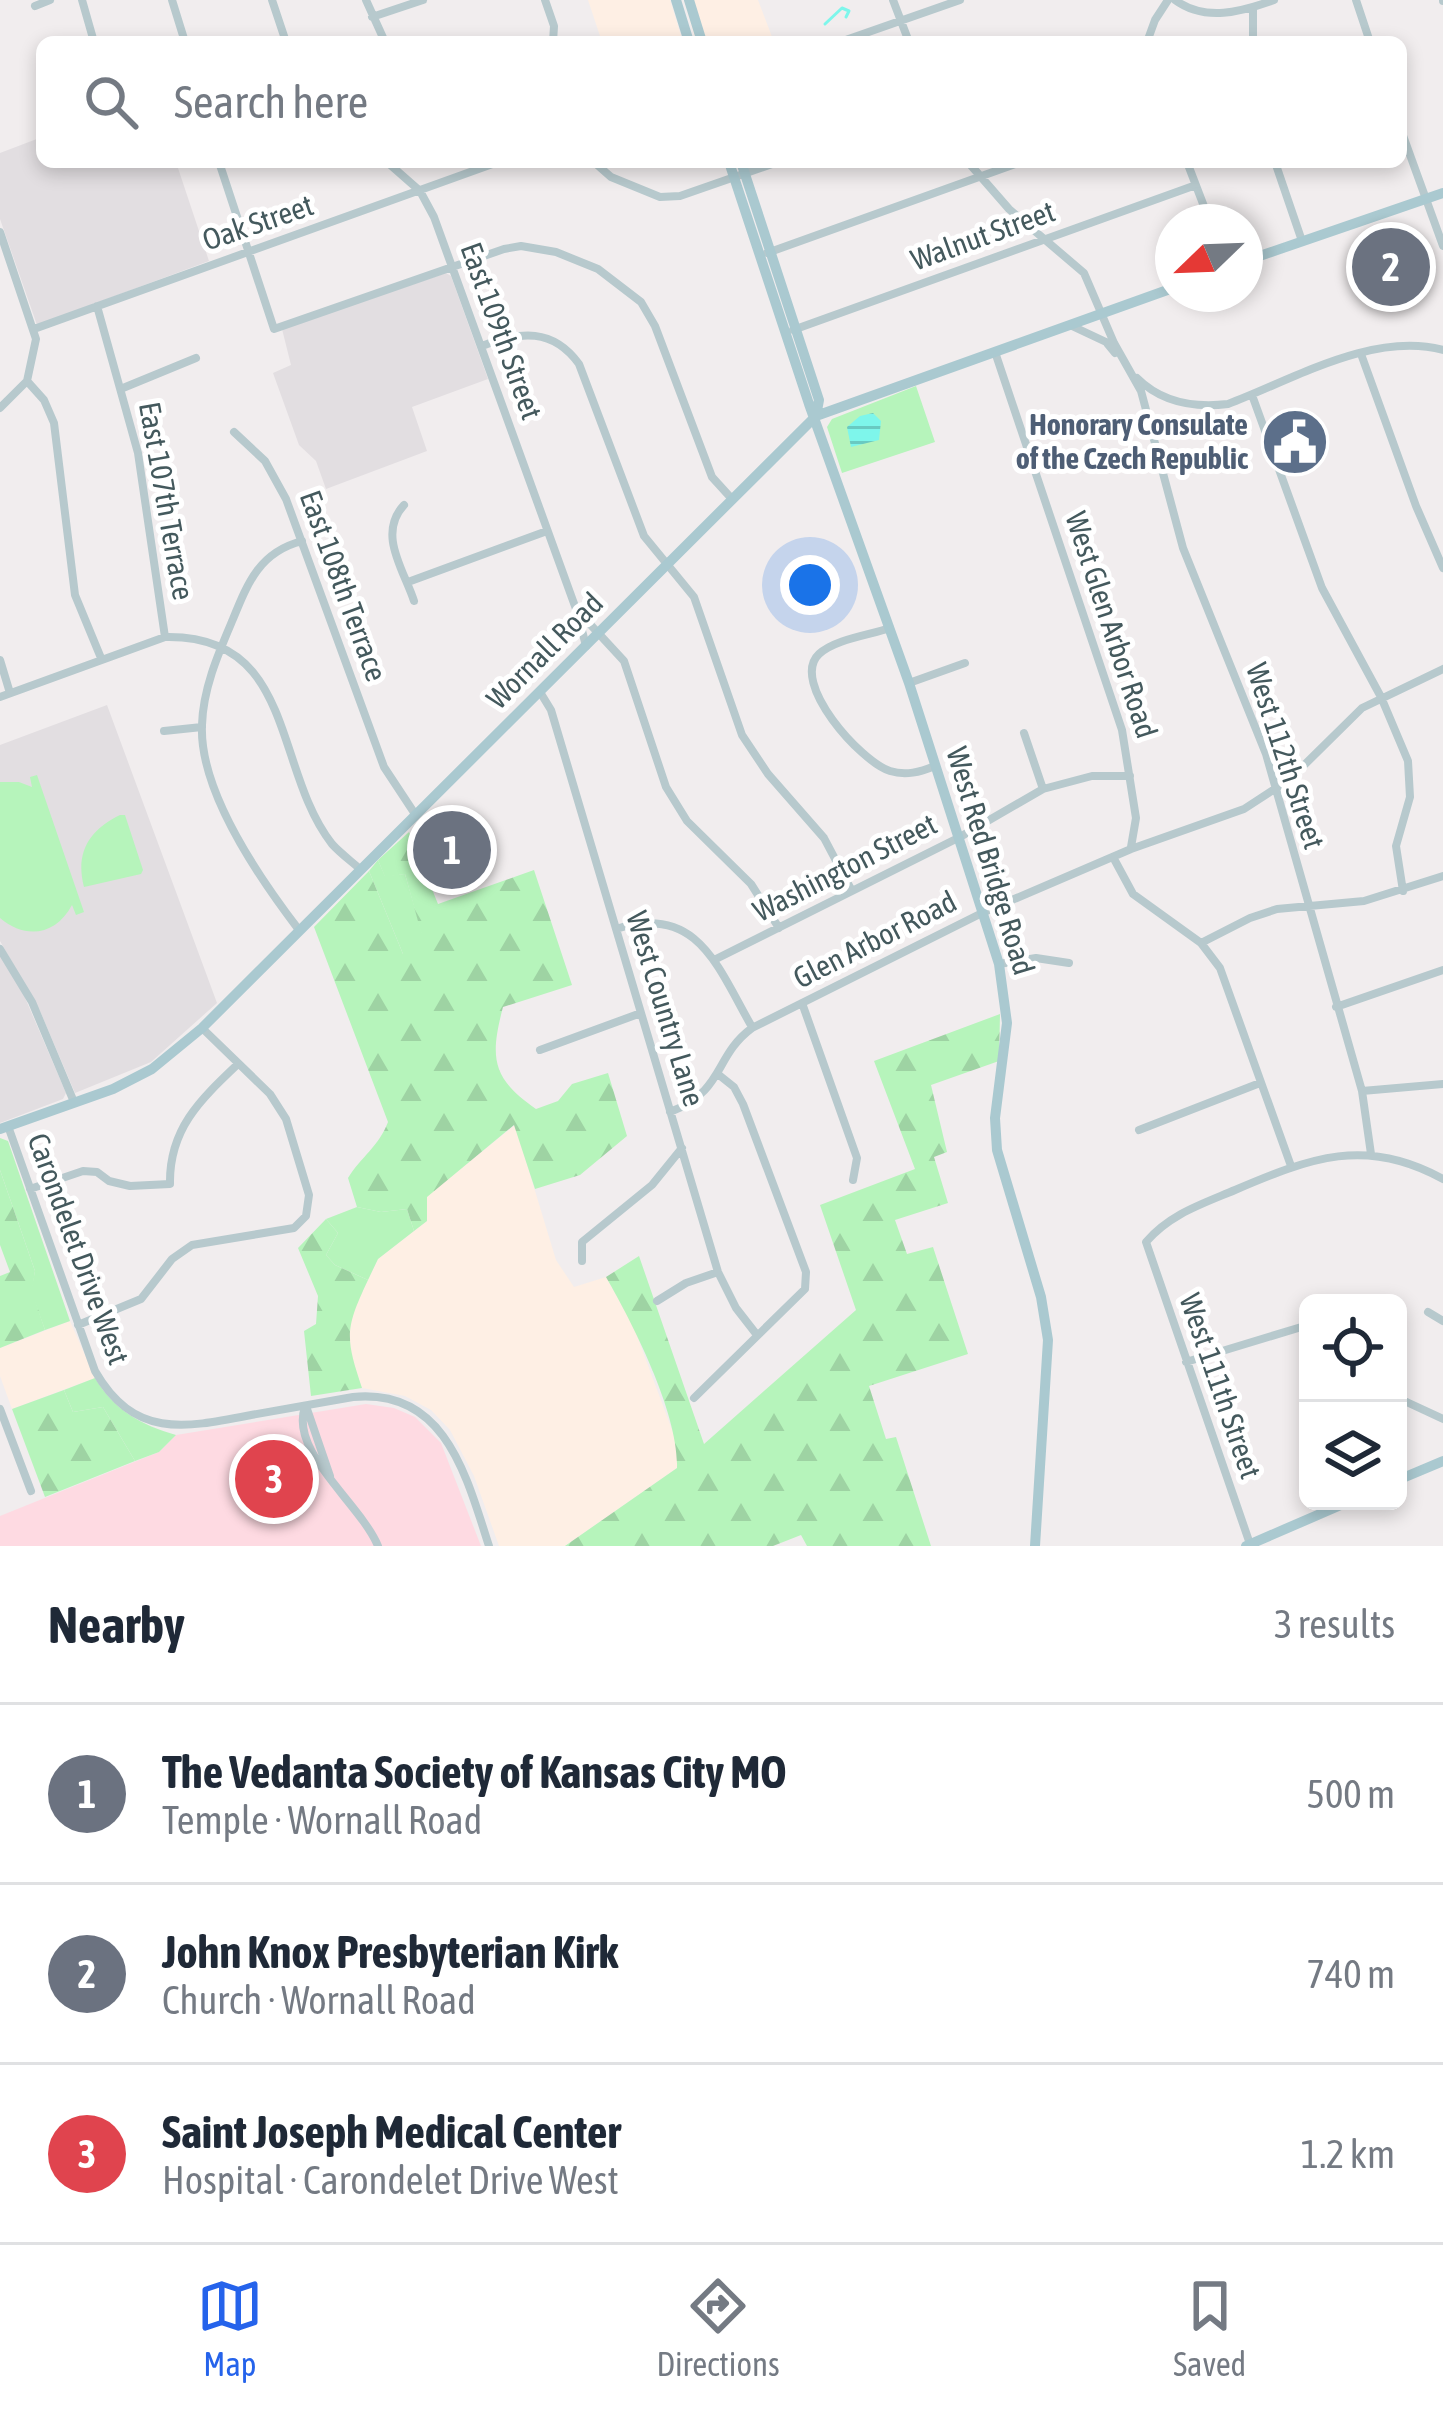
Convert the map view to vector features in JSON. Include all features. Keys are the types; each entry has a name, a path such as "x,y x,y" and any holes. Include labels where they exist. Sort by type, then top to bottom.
{"main road":[{"path":"676,0 687,36"},
{"path":"689,0 700,36"},
{"name":"West Red Bridge Road","path":"740,171 816,416 937,765 999,964 1007,1023 995,1118 997,1150 1041,1298 1048,1340 1034,1546"},
{"path":"1263,255 1443,193"},
{"name":"Wornall Road","path":"4,1128 113,1089 152,1069 202,1028 816,416 1155,295"},
{"path":"1407,1476 1443,1461"},
{"path":"1248,1545 1329,1510"}],"street":[{"path":"35,6 50,0"},
{"path":"82,0 92,36"},
{"path":"172,0 183,36"},
{"path":"272,0 284,36"},
{"path":"366,0 382,36"},
{"path":"371,17 423,0"},
{"path":"545,0 553,36"},
{"path":"893,0 907,36"},
{"path":"857,36 960,0"},
{"path":"1149,36 1155,20 1172,0 1199,13 1222,14 1274,0"},
{"path":"1356,0 1368,36"},
{"path":"1253,8 1253,36"},
{"path":"1407,147 1443,246"},
{"path":"221,168 274,329 504,249 537,247 598,269 630,292 655,326 712,477 732,500"},
{"name":"East 109th Street","path":"394,168 420,191 453,266 577,609 586,646"},
{"name":"Oak Street","path":"34,329 482,168"},
{"path":"600,168 610,177 660,197 680,196 740,171"},
{"name":"West 112th Street","path":"972,168 1084,273 1148,414 1183,548 1252,716 1275,791 1362,1091 1371,1154"},
{"path":"765,253 1002,168"},
{"path":"1189,168 1203,204"},
{"path":"1277,168 1302,241"},
{"name":"Walnut Street","path":"791,331 1196,185"},
{"path":"0,232 34,329 35,355 27,381 0,408"},
{"name":"East 107th Terrace","path":"97,306 123,388 149,513 165,637"},
{"path":"1072,326 1106,341 1142,384 1166,399 1199,406 1228,404 1361,354 1408,346 1443,350"},
{"path":"482,346 507,336 532,334 553,339 572,355 644,536 694,597 742,735 768,774 824,838 852,891"},
{"name":"West Glen Arbor Road","path":"995,352 1114,704 1136,818 1131,849"},
{"path":"1361,354 1443,568"},
{"path":"123,388 196,358"},
{"path":"27,381 44,400 54,423 75,595 101,659"},
{"path":"1252,395 1322,588 1381,697 1411,774 1410,797 1396,846 1403,891"},
{"path":"1148,414 1166,399"},
{"name":"East 108th Terrace","path":"234,432 273,473 386,770 415,814"},
{"path":"404,505 392,521 392,537 414,601"},
{"path":"408,582 548,531"},
{"path":"299,930 246,856 214,782 202,728 207,690 221,647 257,566 277,550 302,541"},
{"path":"577,609 618,652 630,672 666,787 687,821 751,884 778,928"},
{"path":"890,628 827,649 814,660 812,680 856,750 887,770 902,773 937,765"},
{"path":"0,660 5,695 165,637 190,637 221,647 246,663 270,695 319,821 333,844 360,869"},
{"path":"909,683 964,663"},
{"name":"Glen Arbor Road","path":"670,1112 699,1098 719,1075 734,1045 752,1028 984,912 1113,856 1244,809 1275,791 1345,722 1381,697 1443,669"},
{"name":"West Country Lane","path":"539,691 551,710 718,1272 757,1335"},
{"path":"164,731 202,728"},
{"path":"1024,733 1043,789"},
{"name":"Washington Street","path":"714,960 960,837 1043,789 1091,776 1131,776"},
{"path":"1113,856 1133,894 1202,943 1220,968 1291,1166 1319,1158 1371,1154 1403,1161 1443,1179"},
{"path":"1202,943 1250,918 1306,904 1364,901 1443,876"},
{"path":"616,929 645,922 675,925 694,937 714,960 752,1028"},
{"path":"0,949 34,1005 74,1102"},
{"path":"999,964 1036,958 1069,963"},
{"path":"1336,1007 1443,970"},
{"path":"802,1004 857,1158 853,1180"},
{"path":"540,1050 640,1013"},
{"path":"78,1325 141,1299 172,1259 192,1246 294,1228 308,1209 283,1114 270,1094 202,1028"},
{"path":"30,1189 83,1171 130,1186 170,1184 171,1150 180,1126 238,1064"},
{"path":"694,1398 805,1289 806,1272 743,1104 734,1087 719,1075"},
{"path":"1139,1130 1260,1083"},
{"path":"1362,1091 1443,1084"},
{"name":"Carondelet Drive West","path":"4,1128 102,1384 120,1404 147,1420 187,1427 376,1396 405,1404 424,1415 455,1453 489,1546"},
{"path":"583,1261 583,1242 652,1185 682,1148"},
{"name":"West 111th Street","path":"1248,1545 1146,1242 1163,1222 1291,1166"},
{"path":"657,1301 686,1283 718,1272"},
{"path":"1428,1312 1443,1321"},
{"path":"1186,1362 1299,1328"},
{"path":"1407,1402 1443,1419"},
{"path":"305,1405 330,1476 362,1514 378,1546"},
{"path":"0,1409 31,1491"}],"shaded area":[{"path":"588,0 670,0 681,36 600,36"},
{"path":"684,0 758,0 772,36 694,36"},
{"path":"36,139 36,168 178,168 209,261 37,325 0,219 0,153"},
{"path":"446,273 488,379 412,407 427,451 326,489 316,461 299,445 273,373 291,365 282,329"},
{"path":"107,705 217,1003 151,1062 75,1093 40,1011 0,941 0,745"},
{"path":"0,955 23,993 66,1093 63,1099 0,1123"},
{"path":"515,1125 556,1260 574,1287 606,1277 633,1325 678,1446 677,1468 565,1546 499,1546 474,1476 450,1430 431,1410 405,1396 362,1388 350,1353 348,1322 378,1259 427,1221 426,1197"},
{"path":"70,1321 95,1378 12,1409 0,1376 0,1348"},
{"path":"366,1404 415,1417 441,1443 481,1546 0,1546 0,1516 159,1452 176,1435"}],"green space":[{"path":"916,386 935,442 842,473 827,427 832,419"},
{"path":"37,775 84,912 76,915 72,905 58,923 30,931 0,918 0,782 32,787 30,777"},
{"path":"125,815 141,874 84,887 81,864 87,844"},
{"path":"409,832 438,904 534,870 572,985 503,1007 496,1040 498,1065 510,1087 536,1109 558,1101 572,1084 608,1073 627,1136 580,1175 535,1189 514,1125 427,1197 427,1221 414,1231 407,1209 381,1212 357,1207 348,1178 388,1122 314,927 369,871 403,954 427,954 405,874 385,877 378,860"},
{"path":"378,860 385,876 405,874 428,954 403,954 369,871"},
{"path":"1000,1014 999,1061 931,1085 947,1152 934,1157 948,1203 895,1220 907,1254 933,1247 968,1354 869,1386 886,1439 896,1437 931,1546 807,1546 801,1535 773,1546 565,1546 677,1468 663,1396 606,1277 639,1256 704,1444 856,1310 820,1205 915,1169 874,1061"},
{"path":"0,1138 8,1141 70,1321 45,1330 31,1291 35,1271 0,1170"},
{"path":"0,1170 35,1271 32,1291 45,1330 0,1348 0,1276 10,1272 0,1245"},
{"path":"357,1207 381,1212 407,1209 414,1231 378,1259 368,1280 335,1265 326,1255 338,1233 326,1219"},
{"path":"326,1219 338,1233 326,1255 335,1265 368,1280 350,1333 362,1388 311,1396 304,1331 316,1324 318,1296 298,1248"},
{"path":"95,1378 130,1415 176,1435 159,1452 135,1461 103,1407 73,1412 64,1390"},
{"path":"64,1390 73,1412 103,1407 135,1461 45,1497 12,1409"}],"water":[{"path":"873,413 881,421 879,440 851,447 847,427"}],"waterway":[{"path":"825,24 842,8 849,11 846,17"}],"place":[{"name":"John Knox Presbyterian Kirk","path":"1391,267"},
{"name":"Honorary Consulate of the Czech Republic","path":"1295,442"},
{"name":"The Vedanta Society of Kansas City MO","path":"452,850"},
{"name":"Saint Joseph Medical Center","path":"274,1479"}]}
